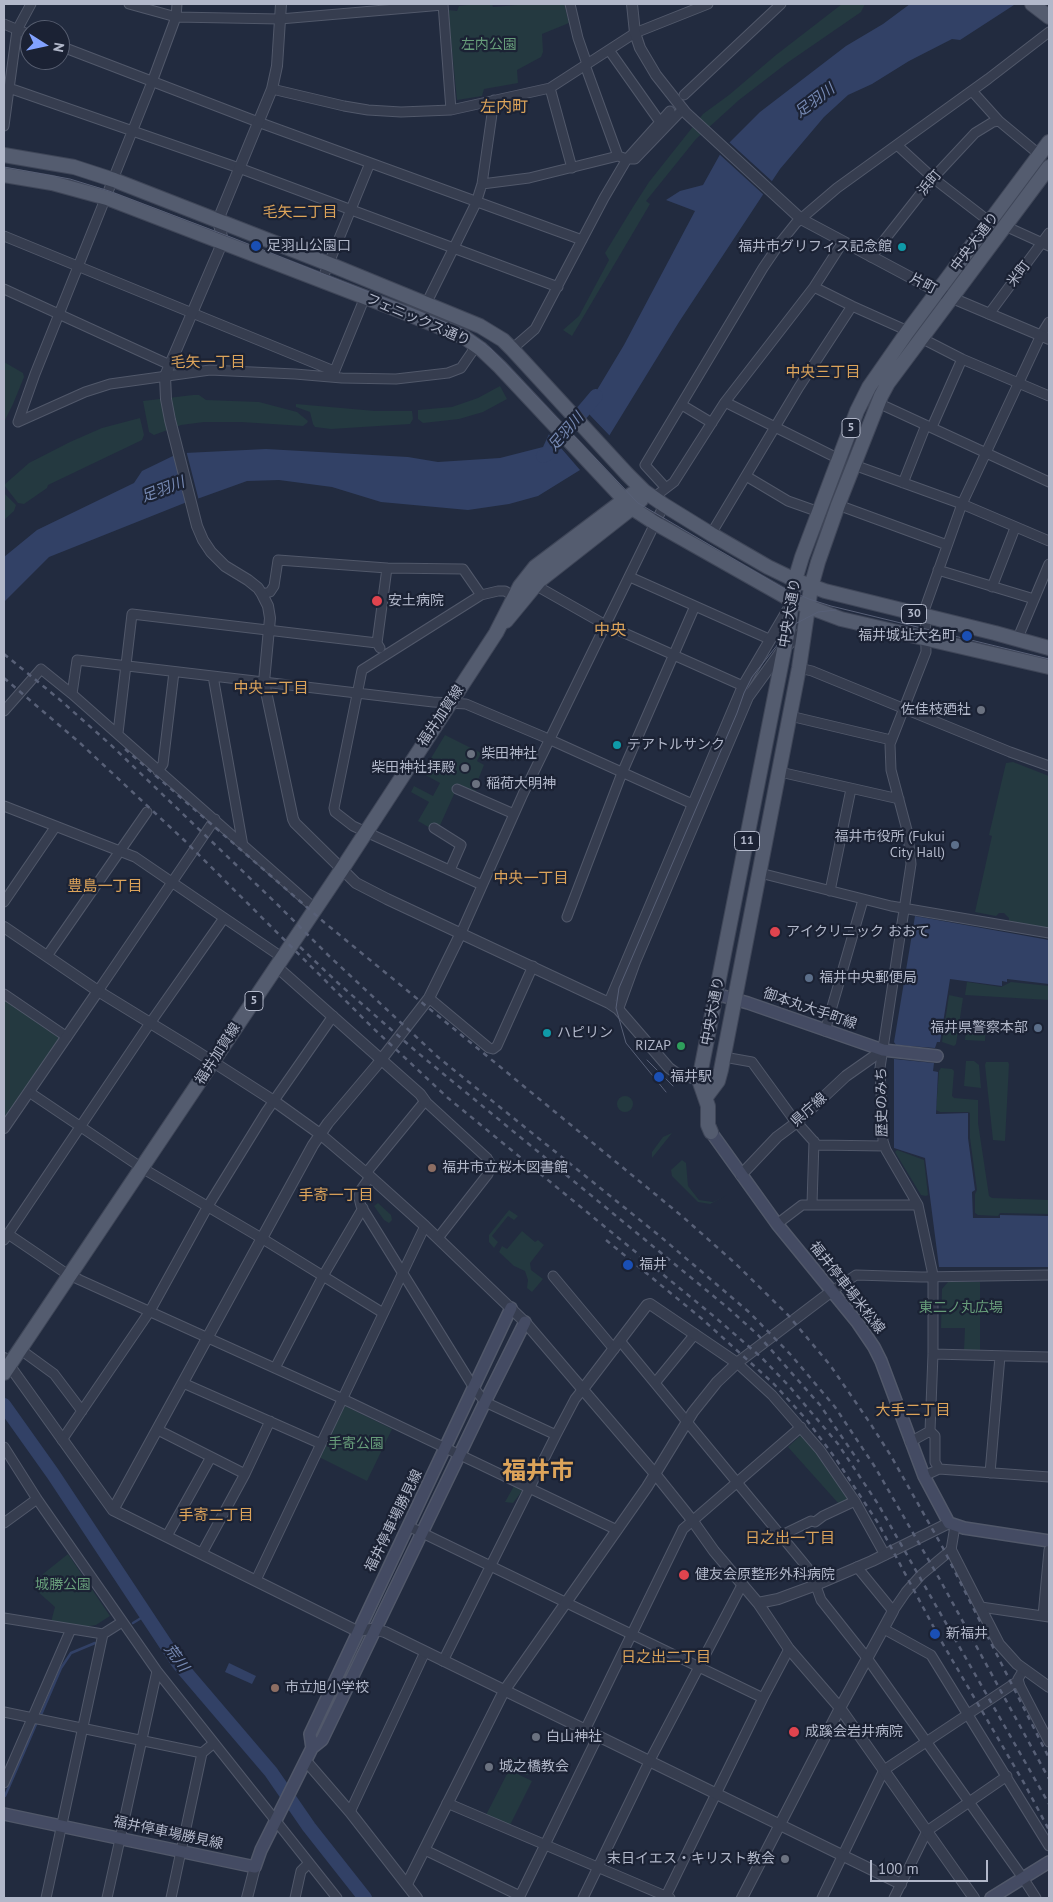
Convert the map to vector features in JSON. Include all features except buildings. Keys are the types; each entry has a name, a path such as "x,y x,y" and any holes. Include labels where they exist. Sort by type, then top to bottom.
{"main road":[{"path":"1032,4 1049,17"},
{"name":"中央大通り","path":"699,1080 793,601 795,580 819,512 857,411 869,387 908,331 1049,142"},
{"name":"フェニックス通り","path":"4,155 74,168 114,180 329,264 480,326 502,340 515,352 627,474 654,498 768,567 811,587 1049,648"},
{"name":"中央大通り","path":"706,1097 718,1081 724,1057 800,668 811,587 819,557 878,403 893,376 1049,167"},
{"name":"フェニックス通り","path":"4,175 52,182 107,198 322,280 447,330 474,343 500,367 624,499 655,523 793,601 841,619 1049,667"},
{"name":"福井加賀線","path":"5,1366 20,1350 280,963 496,633 513,596 527,576 535,567 624,499 634,493 654,498"},
{"name":"福井加賀線","path":"496,633 535,585 624,499"},
{"path":"806,629 822,620 841,619"},
{"name":"御本丸大手町線","path":"716,994 888,1051 937,1056"},
{"path":"699,1080 706,1097 709,1110 708,1125 711,1132"},
{"name":"福井停車場米松線","path":"711,1132 777,1224 857,1322 878,1354 924,1476 952,1524"},
{"name":"福井停車場勝見線","path":"312,1748 310,1734 511,1308"},
{"name":"福井停車場勝見線","path":"4,1814 255,1867 312,1748 322,1740 525,1322"},
{"path":"952,1524 1049,1541"},
{"path":"990,1898 1049,1862"}],"street":[{"path":"4,126 17,30 31,4"},
{"path":"129,4 176,17 280,19 443,4 451,110"},
{"path":"177,4 176,17 152,82 107,198 34,374 18,422 85,392 110,384 165,380 224,370 333,374 396,379 456,371 461,368 472,352 474,343"},
{"path":"281,4 277,66 272,89 218,220 223,241 165,380 170,420 197,526 203,540 211,552 225,566 248,580 262,594 268,606 270,630 264,682 294,821 356,883 533,966 613,1006 669,1068 699,1080"},
{"path":"570,4 586,65 618,156"},
{"name":"片町","path":"632,4 635,33 640,48 656,75 684,111 801,219 938,292 1045,337"},
{"path":"272,89 368,110 401,112 451,110 550,88 635,33 708,4"},
{"path":"684,95 772,7 781,4"},
{"path":"4,24 20,31"},
{"path":"666,488 645,465 763,268 780,243 801,219 837,188 972,91 1049,32"},
{"path":"70,50 476,203 582,240"},
{"path":"609,50 660,122"},
{"path":"9,88 239,168 558,287"},
{"path":"550,88 572,168"},
{"path":"972,91 998,121 1040,154"},
{"path":"426,304 476,203 482,184 494,100"},
{"path":"515,352 535,329 627,159 670,111"},
{"path":"482,184 528,178 618,156 635,159 684,111"},
{"name":"浜町","path":"871,257 933,178 976,133 993,122 998,121"},
{"path":"897,145 933,178 990,222"},
{"path":"322,280 370,163"},
{"path":"1005,226 1046,245"},
{"name":"米町","path":"988,314 1046,245 1049,233"},
{"path":"4,236 333,374"},
{"path":"113,1510 320,1134 429,998 461,933 549,740 655,523 654,498 674,482 725,402 814,287 843,242"},
{"path":"814,287 908,331"},
{"path":"4,289 170,365"},
{"path":"333,374 365,297"},
{"path":"711,534 822,351 852,306"},
{"path":"790,716 891,740 926,652 924,608 962,504 1020,383 1045,337 1049,322"},
{"path":"921,338 1049,396"},
{"path":"903,483 962,358"},
{"path":"725,402 839,459"},
{"path":"878,403 1049,482"},
{"path":"682,405 712,422"},
{"path":"854,465 962,504 1049,541"},
{"path":"746,476 788,501 819,512"},
{"path":"838,506 947,545"},
{"path":"992,587 1015,528"},
{"path":"262,594 270,592 274,586 278,560 387,568 463,569 481,595"},
{"path":"1017,640 1049,564"},
{"path":"384,656 377,644 387,568"},
{"path":"938,570 1034,599"},
{"path":"630,577 769,639"},
{"path":"535,585 606,626 743,686"},
{"path":"482,885 353,826 334,810 362,670 481,595 505,591 513,596"},
{"path":"613,1006 634,962 743,686 793,601"},
{"path":"567,917 622,772 695,606"},
{"path":"118,733 132,614 377,644"},
{"path":"697,806 736,722 757,683 784,647 806,629"},
{"path":"72,694 77,660 433,702 466,704 697,806"},
{"path":"800,668 812,671 1049,766"},
{"path":"4,712 41,669 118,733 158,771 311,904"},
{"path":"158,771 163,764 174,672"},
{"path":"213,676 243,846"},
{"path":"757,683 764,678 771,677 776,681 776,689"},
{"name":"歴史のみち","path":"891,740 890,763 907,829 911,868 904,908 888,1051 880,1072 884,1146 918,1205 933,1277 930,1431 934,1436 935,1462 939,1469"},
{"path":"780,772 899,799"},
{"path":"457,789 514,814"},
{"path":"830,890 851,789"},
{"path":"4,806 135,857 224,918 280,963 333,1016 420,1094 487,1158 491,1165 488,1174 438,1238"},
{"path":"47,956 147,812"},
{"path":"4,1128 215,819"},
{"path":"4,902 56,826"},
{"path":"434,828 461,844 450,870"},
{"path":"760,873 863,900 1049,933"},
{"path":"825,1031 863,900"},
{"path":"224,918 150,1023 6,1237 70,1275 343,1398 617,1530"},
{"path":"4,927 98,991 274,1101 320,1134 425,1226 525,1322 656,1474 714,1551 758,1603 789,1649 840,1708 974,1898"},
{"path":"429,998 489,1048 493,1049 533,966"},
{"path":"4,994 67,1037"},
{"path":"62,1440 150,1311 208,1206 274,1101 333,1016"},
{"name":"県庁線","path":"741,1175 777,1136 797,1122 846,1076 888,1051"},
{"path":"724,1057 752,1062 767,1085 817,1144 884,1146"},
{"path":"29,1092 142,1168 263,1239 383,1313"},
{"path":"425,1100 368,1175 360,1191 360,1201 402,1274 474,1388 485,1402 556,1435"},
{"path":"812,1204 814,1141"},
{"path":"777,1224 802,1205 918,1205"},
{"path":"274,1368 323,1276 363,1208"},
{"path":"256,1580 425,1226"},
{"path":"407,1884 504,1690 656,1474 687,1422 713,1387 737,1363 856,1274 933,1277 1049,1275"},
{"path":"553,1276 617,1346 655,1383 811,1572 821,1600 867,1658 1036,1898"},
{"path":"443,1661 575,1399 647,1305 650,1304 737,1363 758,1380 801,1427 829,1462 855,1501 885,1555"},
{"path":"655,1383 695,1334"},
{"path":"20,1350 54,1374 82,1411"},
{"path":"933,1354 1049,1358"},
{"path":"990,1473 1000,1356"},
{"path":"5,1366 113,1510 357,1631 375,1629 425,1652 900,1884"},
{"path":"183,1383 321,1444"},
{"path":"202,1553 245,1474 270,1421"},
{"path":"584,1730 683,1529 736,1481 801,1427"},
{"path":"158,1430 245,1474"},
{"path":"910,1442 930,1431"},
{"path":"4,1447 37,1499 157,1671 277,1819 337,1898"},
{"path":"167,1536 212,1457"},
{"path":"924,1476 939,1469 1049,1477"},
{"path":"4,1523 37,1499"},
{"path":"782,1535 811,1521 815,1522 823,1516 855,1501"},
{"path":"758,1603 770,1602 816,1585 952,1524 951,1550 999,1644 1017,1664 1049,1688"},
{"path":"408,1526 763,1698"},
{"path":"742,1898 840,1708 893,1611 911,1586 951,1550"},
{"path":"981,1607 1046,1616 1049,1550"},
{"path":"857,1567 893,1611"},
{"path":"583,1898 698,1667 742,1585"},
{"path":"4,1618 103,1634 122,1622"},
{"path":"4,1784 72,1629"},
{"path":"884,1629 931,1655 1049,1846"},
{"path":"46,1898 103,1634"},
{"path":"447,1803 667,1898 716,1793 789,1649"},
{"path":"350,1812 425,1652"},
{"path":"822,1898 884,1770 1018,1681 1024,1669"},
{"path":"107,1898 157,1671"},
{"path":"1018,1681 1049,1742"},
{"path":"4,1712 202,1753"},
{"path":"425,1850 519,1897 598,1736"},
{"path":"171,1898 202,1753 214,1743"},
{"path":"306,1760 350,1812 417,1898"},
{"path":"894,1898 927,1831 1007,1776"},
{"path":"296,1898 301,1871 309,1863"},
{"path":"247,1898 255,1867"}],"green space":[{"name":"左内公園","path":"492,4 493,7 564,4 569,23 542,34 543,52 541,57 517,70 518,83 484,89 482,96 457,100 448,10 457,11 459,6"},
{"path":"842,4 865,4 861,12 787,63 739,100 696,139 646,201 650,204 572,336 563,330 579,316 609,260 605,253 649,182 703,114"},
{"path":"4,362 23,373 24,377 4,422"},
{"path":"500,386 507,399 483,412 459,419 423,423 418,419 418,410 452,407 478,398"},
{"path":"199,395 206,400 259,402 297,412 308,421 303,426 204,422 181,425 154,435 149,432 143,401"},
{"path":"296,404 375,411 412,411 413,419 410,424 331,429 315,427 310,412 296,407"},
{"path":"140,418 144,435 142,440 48,485 47,488 24,504 18,503 4,485 29,463 70,442 102,428"},
{"path":"4,493 16,505 14,511 4,520"},
{"path":"445,735 481,753 477,761 484,765 478,780 480,781 472,799 455,792 437,832 418,821 429,802 411,792 414,786 433,796 440,783 422,773"},
{"path":"1013,762 1049,776 1049,929 1009,923 1009,918 1004,913 999,913 996,916 975,912 992,836 989,835 1006,763"},
{"path":"967,982 1001,987 1011,982 1049,986 1049,1000 965,995"},
{"path":"949,995 963,998 956,1044 954,1046 942,1042"},
{"path":"4,998 58,1035 58,1041 4,1121"},
{"path":"967,1019 986,1020 985,1041 965,1040"},
{"path":"966,1061 974,1061 979,1065 981,1088 964,1086"},
{"path":"986,1062 1008,1062 1009,1064 1005,1141 993,1140"},
{"path":"941,1068 954,1071 952,1096 954,1098 978,1100 978,1123 989,1196 992,1198 1049,1200 1049,1214 1000,1213 998,1216 978,1215 975,1213 975,1194 977,1190 970,1138 970,1113 940,1112 936,1110 939,1071"},
{"path":"625,1096 633,1104 625,1112 617,1104"},
{"path":"672,1133 652,1158 652,1152 663,1137"},
{"path":"897,1150 924,1160 928,1195 921,1195 895,1152"},
{"path":"682,1160 686,1163 688,1186 699,1200 713,1202 727,1195 710,1204 698,1202 672,1176 671,1170"},
{"path":"378,1203 391,1215 392,1220 389,1223 384,1220 374,1206"},
{"path":"509,1210 518,1216 514,1220 508,1216 492,1236 498,1242 494,1248 489,1242 489,1235"},
{"path":"522,1231 535,1242 538,1240 544,1245 530,1263 531,1270 543,1279 532,1292 527,1288 528,1280 525,1271 514,1266 499,1252 502,1246 507,1249"},
{"name":"東二ノ丸広場","path":"948,1282 980,1282 980,1351 964,1350 965,1328 941,1328 942,1289"},
{"name":"手寄公園","path":"345,1406 392,1429 367,1481 319,1457"},
{"path":"800,1436 806,1437 848,1496 846,1502 839,1504 788,1447"},
{"path":"514,1486 522,1491 513,1503 505,1502"},
{"name":"城勝公園","path":"68,1554 110,1616 96,1625 84,1627 51,1622 55,1607 37,1591 43,1574"},
{"path":"509,1756 523,1763 520,1769 529,1774 517,1773 504,1765"},
{"path":"509,1770 532,1781 510,1825 486,1815"}],"water":[{"path":"910,4 1014,5 960,40 952,39 909,61 872,84 848,95 824,117 780,169 679,322 609,436 585,410 624,345 695,211 666,200 680,191 703,185 723,149 760,112 846,46 883,24"},
{"path":"549,434 580,470 538,496 509,504 468,510 381,502 332,487 279,480 247,481 197,499 185,453 266,449 408,457 438,462 500,458 543,447"},
{"path":"175,455 187,502 49,557 4,602 4,557 37,530 134,483 142,471"},
{"path":"915,916 1049,940 1049,984 1007,979 1007,982 1002,981 1002,986 950,979 940,1042 937,1042 935,1048 896,1045 894,1042"},
{"path":"894,1059 934,1063 933,1071 938,1072 936,1114 968,1113 968,1138 975,1190 972,1192 973,1218 1000,1218 1000,1215 1049,1216 1049,1267 939,1267 925,1158 894,1148"},
{"path":"229,1663 256,1676 252,1684 225,1672"}],"pier":[{"path":"728,141 774,183 765,196 718,153"},
{"path":"583,408 611,437 607,438 583,412"},
{"path":"547,432 551,433 582,471"},
{"path":"186,450 199,501 195,500 183,452"}],"waterway":[{"name":"足羽川","path":"543,456 547,454 596,396"},
{"name":"荒川","path":"4,1405 53,1474 178,1663 271,1772 309,1827 365,1898"},
{"path":"133,1623 146,1615"},
{"path":"40,1717 61,1668 71,1653 95,1643"},
{"path":"5,1796 37,1722"}],"tram line":[{"path":"4,167 70,179 109,191 464,330 491,349 638,503 783,588 831,606 1049,659"},
{"path":"666,1092 626,1043 616,1008 619,988 752,677 793,625 818,612 836,610"},
{"path":"647,1060 673,1086"}],"railway":[{"path":"4,654 112,746 328,955 439,1058 661,1237 750,1313 791,1355 835,1407 875,1467 939,1578 1049,1779"},
{"path":"4,678 80,743 185,841 373,1028 448,1098 716,1318 762,1358 789,1386 838,1444 878,1504 1049,1804"},
{"path":"125,749 325,923 683,1217 736,1264 788,1315 830,1365 891,1456 943,1548 1049,1758"},
{"path":"300,947 418,1053 728,1308 758,1335 820,1405 859,1462"},
{"path":"606,1240 701,1318 773,1383 806,1419 836,1459 878,1523 940,1639 1024,1783 1049,1830"}],"place":[{"name":"足羽山公園口","path":"256,246"},
{"name":"福井市グリフィス記念館","path":"902,247"},
{"name":"安土病院","path":"377,601"},
{"name":"福井城址大名町","path":"967,636"},
{"name":"佐佳枝廼社","path":"981,710"},
{"name":"テアトルサンク","path":"617,745"},
{"name":"柴田神社","path":"471,754"},
{"name":"柴田神社拝殿","path":"465,768"},
{"name":"稲荷大明神","path":"476,784"},
{"name":"福井市役所 (Fukui City Hall)","path":"955,845"},
{"name":"アイクリニック おおて","path":"775,932"},
{"name":"福井中央郵便局","path":"809,978"},
{"name":"福井県警察本部","path":"1038,1028"},
{"name":"ハピリン","path":"547,1033"},
{"name":"RIZAP","path":"681,1046"},
{"name":"福井駅","path":"659,1077"},
{"name":"福井市立桜木図書館","path":"432,1168"},
{"name":"福井","path":"628,1265"},
{"name":"健友会原整形外科病院","path":"684,1575"},
{"name":"新福井","path":"935,1634"},
{"name":"市立旭小学校","path":"275,1688"},
{"name":"成蹊会岩井病院","path":"794,1732"},
{"name":"白山神社","path":"536,1737"},
{"name":"城之橋教会","path":"489,1767"},
{"name":"末日イエス・キリスト教会","path":"785,1859"}],"district":[{"name":"左内町","path":"504,107"},
{"name":"毛矢二丁目","path":"300,213"},
{"name":"毛矢一丁目","path":"208,363"},
{"name":"中央三丁目","path":"823,373"},
{"name":"中央","path":"610,630"},
{"name":"中央二丁目","path":"271,689"},
{"name":"中央一丁目","path":"531,879"},
{"name":"豊島一丁目","path":"105,887"},
{"name":"手寄一丁目","path":"336,1196"},
{"name":"大手二丁目","path":"913,1411"},
{"name":"福井市","path":"538,1472"},
{"name":"手寄二丁目","path":"216,1516"},
{"name":"日之出一丁目","path":"790,1539"},
{"name":"日之出二丁目","path":"666,1658"}]}
